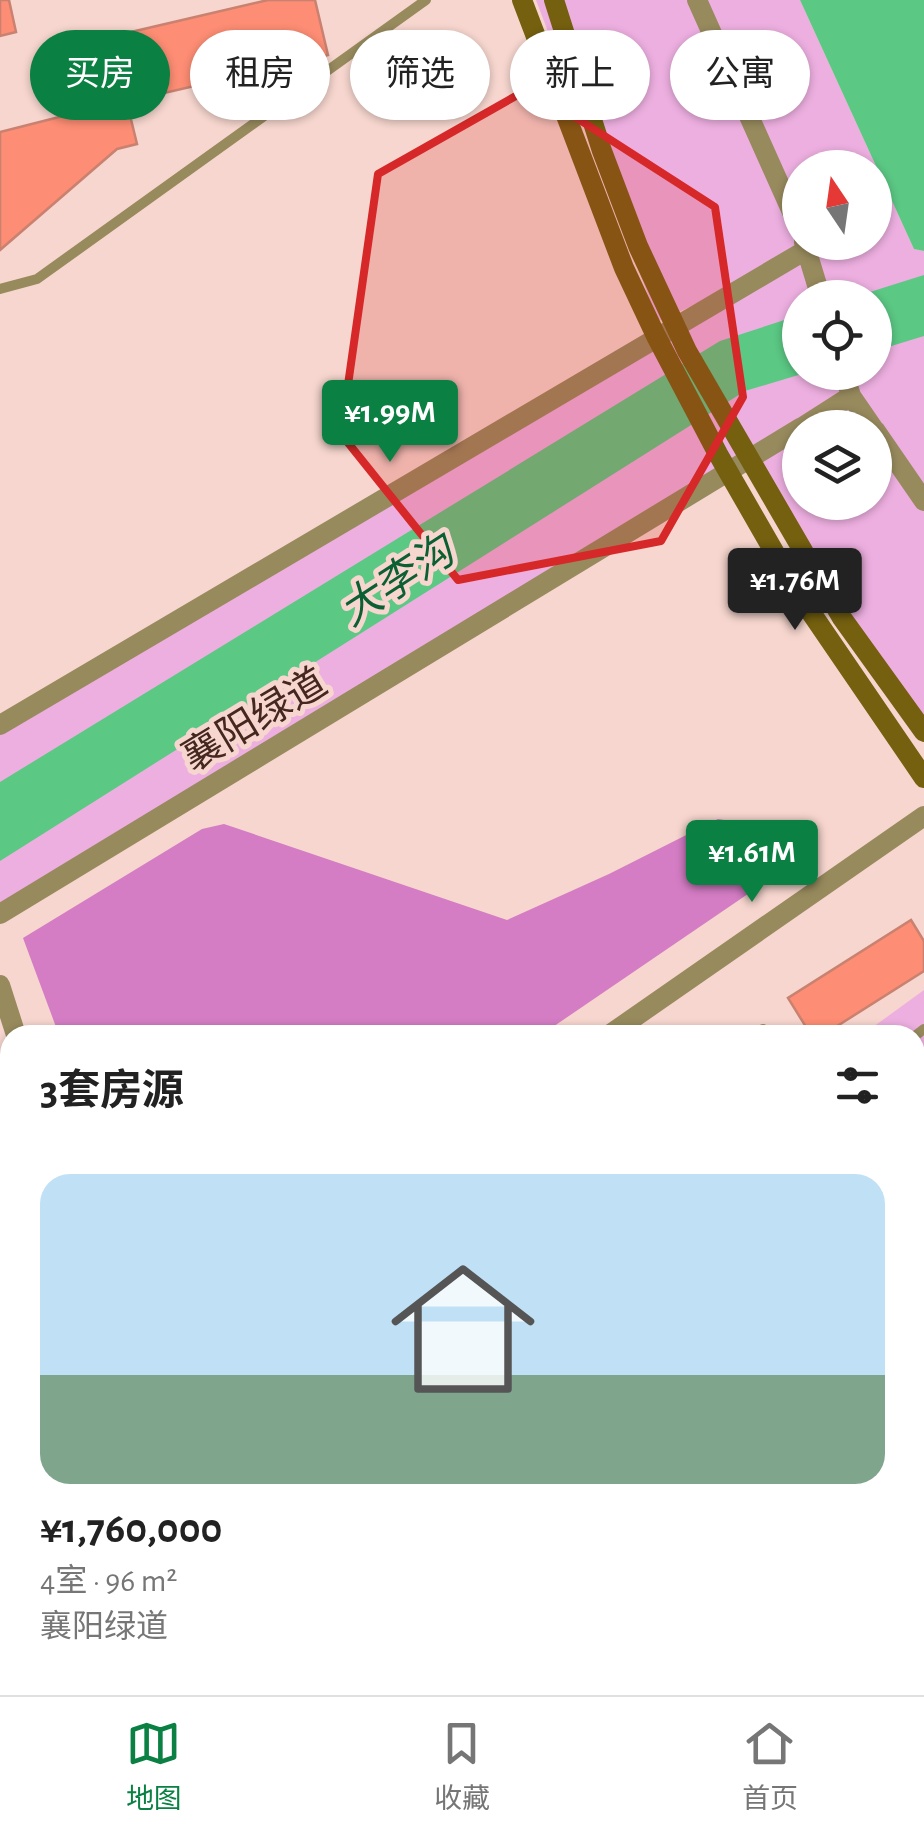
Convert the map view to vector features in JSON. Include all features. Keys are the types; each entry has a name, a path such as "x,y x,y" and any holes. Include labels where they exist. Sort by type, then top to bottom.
{"main road":[{"path":"522,0 624,268 656,336 677,353 744,452 842,618 924,732"},
{"path":"554,0 602,150 638,246 675,325 677,353 723,463 799,595 924,778"}],"street":[{"path":"697,0 782,194"},
{"path":"0,725 782,260"},
{"path":"850,390 861,410"},
{"name":"襄阳绿道","path":"829,410 852,396"},
{"name":"襄阳绿道","path":"0,914 723,463 782,436"},
{"path":"892,455 924,502"},
{"path":"622,1025 924,816"},
{"path":"0,985 13,1025"}],"lane":[{"path":"0,290 38,279 426,0"}],"highlighted area":[{"path":"530,88 715,207 743,397 661,541 458,580 341,434 378,174"}],"shaded area":[{"path":"536,0 800,0 869,150 782,150 782,260 892,260 892,201 914,249 924,251 924,732 787,520 892,520 892,410 782,410 782,513 748,460 0,914 0,725 748,281 658,321 582,120 650,120 650,30 547,30"},
{"path":"718,819 780,829 792,864 556,1025 55,1025 23,938 202,829 224,824 507,920"},
{"path":"924,990 924,1025 876,1025"}],"water":[{"path":"800,0 924,0 924,251 914,249 892,201 892,150 869,150"},
{"path":"924,275 924,336 892,346 892,285"},
{"name":"大李沟","path":"782,321 782,380 745,391 0,861 0,782 720,341"}],"building":[{"path":"0,0 9,0 16,32 0,36"},
{"path":"268,0 315,0 322,30 190,30 190,87 170,92 170,30 140,30"},
{"path":"47,120 131,120 137,144 117,149 0,250 0,132"},
{"path":"911,920 924,941 924,971 839,1025 805,1025 788,998"}]}
